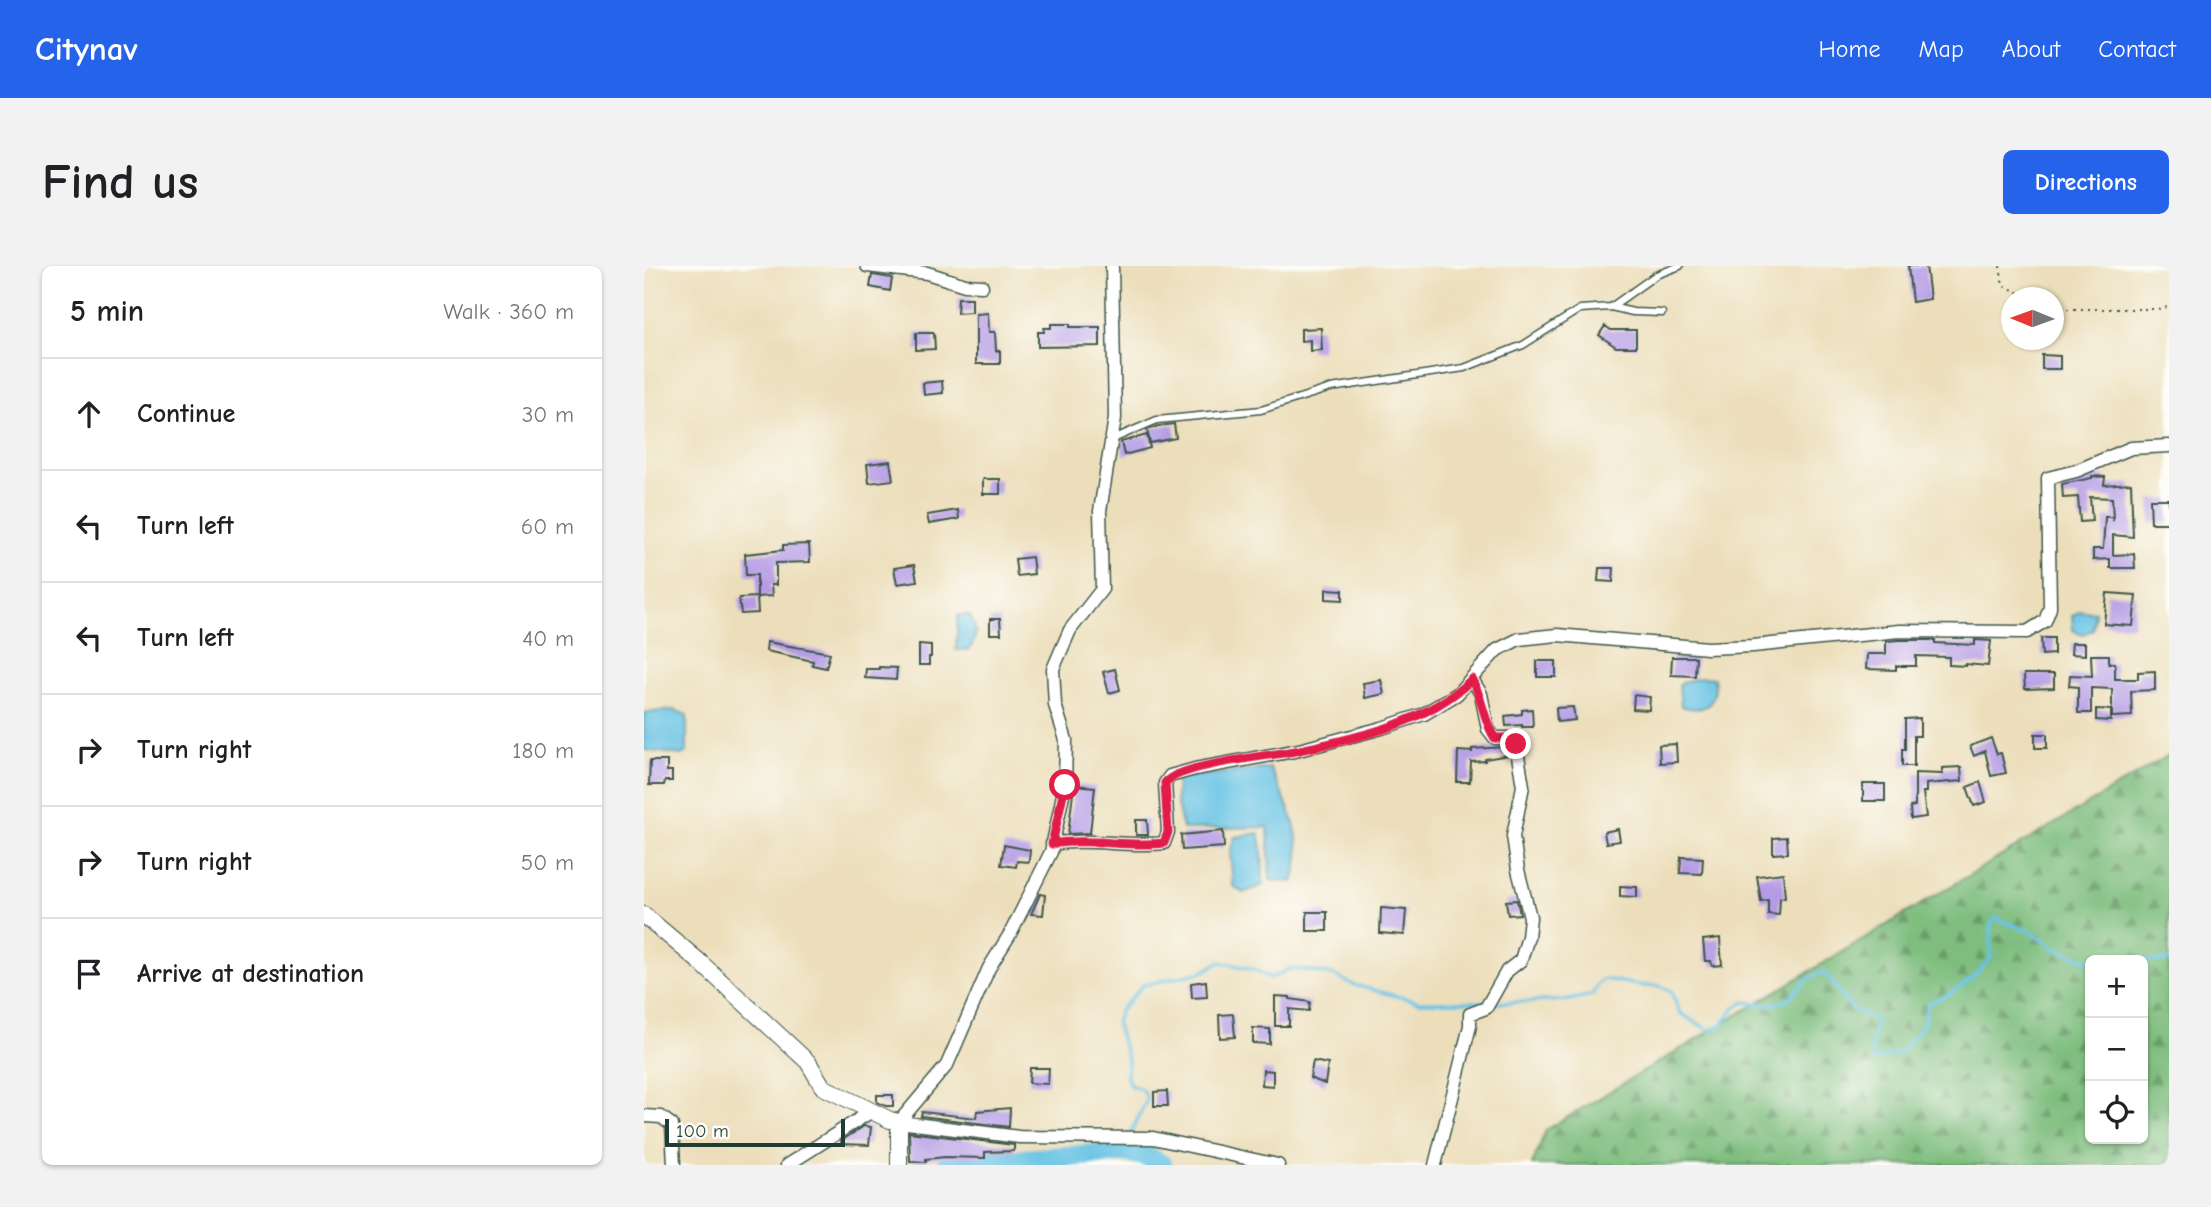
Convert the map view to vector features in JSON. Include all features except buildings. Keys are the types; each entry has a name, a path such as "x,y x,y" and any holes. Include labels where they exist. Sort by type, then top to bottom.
{"street":[{"path":"867,266 927,273 965,285 982,286"},
{"path":"899,1160 899,1122 947,1065 989,968 1010,934 1052,844 1065,785 1066,740 1055,705 1053,669 1070,630 1102,589 1100,511 1113,439 1115,384 1112,266"},
{"path":"1052,844 1072,841 1148,845 1164,843 1168,832 1165,783 1170,776 1299,750 1381,729 1424,714 1457,694 1497,650 1519,639 1557,635 1708,648 1899,631 2027,632 2045,621 2050,608 2048,478 2076,471 2131,448 2169,446"},
{"path":"1435,1165 1470,1026 1470,1014 1486,1009 1507,971 1521,960 1528,937 1530,917 1513,836 1523,786 1516,744 1508,738 1495,738 1488,729 1480,694 1472,679"},
{"path":"644,915 701,963 807,1062 823,1087 899,1122 1019,1137 1153,1138 1279,1165"},
{"path":"787,1165 872,1111"},
{"path":"644,1116 662,1117 672,1125 674,1165"}],"lane":[{"path":"1611,306 1656,275 1680,266"},
{"path":"1113,439 1157,420 1261,410 1331,388 1464,368 1524,345 1580,309 1611,306 1633,312 1662,313"}],"path":[{"path":"2000,266 2003,285 2007,287"},
{"path":"2064,309 2144,310 2169,307"}],"green space":[{"path":"2169,755 2169,1165 1532,1165 1546,1130"}],"water":[{"path":"2080,611 2095,612 2093,629 2083,634 2073,630 2072,616"},
{"path":"958,615 969,615 974,624 975,637 969,650 956,650"},
{"path":"1703,677 1714,678 1712,700 1697,709 1681,706 1679,686 1682,682"},
{"path":"673,710 687,715 687,752 681,755 644,750 644,713"},
{"path":"1270,768 1289,810 1297,837 1297,866 1293,882 1270,880 1268,827 1183,829 1176,801 1177,778"},
{"path":"1259,833 1263,885 1243,893 1233,886 1230,852 1235,837"}],"waterway":[{"path":"1496,1003 1569,1000 1592,995 1599,982 1605,979 1643,986 1660,986 1671,991 1680,1013 1709,1030 1722,1025 1735,1007 1745,1002 1769,1005 1786,1001 1810,977 1824,972 1854,1010 1876,1019 1871,1053 1874,1060 1901,1052 1923,1025 1928,1003 1971,979 1991,957 1991,924 1995,918 2031,932 2054,948 2085,959"},
{"path":"2148,961 2169,961"},
{"path":"1130,1134 1147,1100 1144,1092 1131,1086 1127,1078 1128,1061 1116,1022 1120,1011 1143,985 1202,972 1220,962 1253,969 1271,978 1289,969 1333,975 1354,985 1419,1002 1484,1002"},
{"path":"1125,1152 1128,1141"},
{"path":"948,1165 1125,1152 1147,1156 1162,1165"}],"route":[{"path":"1065,785 1052,844 1072,841 1148,845 1164,843 1168,832 1165,783 1170,776 1299,750 1381,729 1424,714 1457,694 1472,679 1480,694 1488,729 1495,738 1508,738 1516,744"}]}
